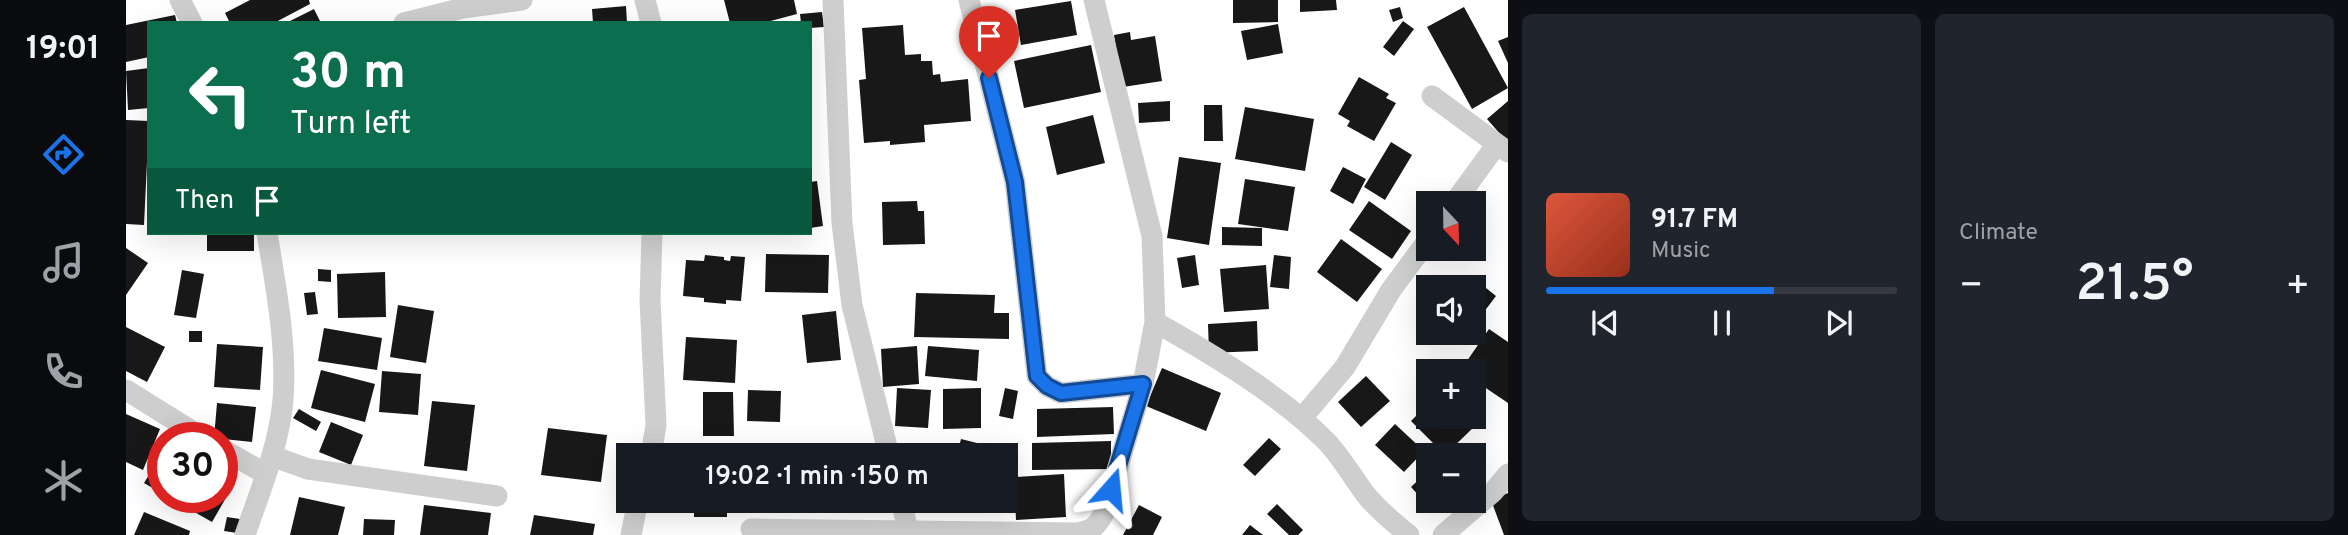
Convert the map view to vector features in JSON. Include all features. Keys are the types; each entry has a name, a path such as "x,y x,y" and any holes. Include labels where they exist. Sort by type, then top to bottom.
{"street":[{"path":"180,0 191,21"},
{"path":"412,21 463,8 522,0"},
{"path":"645,0 650,21"},
{"path":"833,0 838,155 850,291 886,443"},
{"path":"969,0 1015,182 1037,376 1047,386 1061,393 1143,384"},
{"path":"751,529 1077,533 1090,531 1098,524 1104,513 1143,384 1155,323 1152,236 1094,0"},
{"path":"1432,96 1502,148 1464,191"},
{"path":"245,535 269,465 283,402 284,354 267,235"},
{"path":"652,235 650,300 656,425 653,443"},
{"path":"1302,418 1345,367 1391,290 1416,256"},
{"path":"1155,323 1201,348 1302,418 1330,445 1367,496 1409,535"},
{"path":"126,390 177,422"},
{"path":"238,454 269,465 497,496"},
{"path":"1443,535 1493,492 1508,474"},
{"path":"631,535 635,513"},
{"path":"904,513 908,531"}],"building":[{"path":"250,0 309,0 310,4 278,21 229,21 225,13"},
{"path":"724,0 794,0 797,14 771,21 729,21"},
{"path":"1233,0 1278,0 1278,22 1233,23"},
{"path":"1300,0 1336,0 1337,10 1300,12"},
{"path":"1071,1 1077,35 1021,45 1015,10"},
{"path":"626,6 627,21 593,21 592,9"},
{"path":"1400,7 1403,18 1393,22 1389,10"},
{"path":"1464,7 1508,88 1472,109 1427,27"},
{"path":"314,9 320,21 290,21"},
{"path":"822,12 824,27 812,28 812,21 801,21 800,14"},
{"path":"175,15 176,21 147,21 147,57 126,62 126,25"},
{"path":"1403,21 1414,29 1394,56 1383,47"},
{"path":"1278,24 1283,53 1247,60 1241,31"},
{"path":"903,25 905,55 921,54 921,61 932,61 933,75 940,74 941,82 968,79 971,121 924,125 925,142 890,145 890,141 864,143 859,80 866,79 862,28"},
{"path":"1130,32 1131,40 1155,36 1162,81 1123,87 1114,35"},
{"path":"1508,37 1508,63 1498,41"},
{"path":"1091,45 1101,92 1024,108 1014,61"},
{"path":"147,68 147,108 128,110 126,71"},
{"path":"1359,77 1389,94 1386,98 1396,103 1374,141 1347,126 1350,121 1338,114"},
{"path":"1170,101 1170,121 1139,123 1138,103"},
{"path":"1508,101 1508,143 1487,119"},
{"path":"1204,105 1222,105 1223,141 1204,141"},
{"path":"1245,107 1314,119 1305,171 1235,159"},
{"path":"1093,115 1105,163 1057,175 1046,127"},
{"path":"126,120 147,121 144,225 126,224"},
{"path":"1391,142 1412,155 1385,200 1364,187"},
{"path":"1179,157 1221,163 1209,245 1167,238"},
{"path":"1343,167 1366,179 1353,204 1330,191"},
{"path":"1245,179 1295,187 1288,231 1238,224"},
{"path":"817,181 823,226 812,228 812,182"},
{"path":"917,201 918,211 924,211 925,244 883,245 882,202"},
{"path":"1369,201 1411,231 1392,259 1349,230"},
{"path":"1222,227 1262,228 1262,246 1222,245"},
{"path":"207,235 254,235 254,251 207,251"},
{"path":"1341,239 1382,269 1357,302 1317,272"},
{"path":"126,248 148,263 126,295"},
{"path":"766,254 829,255 828,293 765,292"},
{"path":"705,255 724,257 724,260 730,261 731,256 745,257 741,301 726,300 726,304 683,296 686,260 704,261"},
{"path":"1195,255 1199,285 1182,288 1177,258"},
{"path":"1274,255 1291,257 1289,289 1270,287"},
{"path":"1266,265 1269,309 1224,312 1220,269"},
{"path":"318,269 331,270 331,282 318,281"},
{"path":"182,270 204,274 196,318 174,315"},
{"path":"385,272 386,317 338,318 337,274"},
{"path":"1486,288 1496,296 1486,309"},
{"path":"315,292 318,314 307,315 304,293"},
{"path":"916,293 995,295 994,313 1009,313 1009,339 914,337"},
{"path":"398,305 434,311 426,363 390,357"},
{"path":"836,311 841,360 807,363 802,315"},
{"path":"1257,321 1258,351 1209,353 1208,324"},
{"path":"126,327 165,347 147,382 126,371"},
{"path":"324,328 382,338 377,370 318,361"},
{"path":"1489,329 1508,342 1508,403 1486,388 1486,359 1468,359 1478,345 1486,345 1486,333"},
{"path":"189,331 202,331 202,342 189,342"},
{"path":"686,337 737,340 735,383 683,380"},
{"path":"217,344 263,347 260,390 214,387"},
{"path":"917,346 919,384 883,387 881,349"},
{"path":"928,346 979,350 977,381 925,376"},
{"path":"1162,368 1221,393 1206,431 1146,406"},
{"path":"321,370 375,384 365,422 311,408"},
{"path":"382,371 421,374 418,415 379,412"},
{"path":"1366,376 1390,401 1361,427 1338,402"},
{"path":"897,388 931,390 928,428 895,426"},
{"path":"981,388 981,428 943,429 943,389"},
{"path":"1005,388 1018,391 1013,419 999,416"},
{"path":"748,390 781,391 780,422 747,421"},
{"path":"703,392 733,392 734,436 703,436"},
{"path":"432,401 475,405 467,471 424,466"},
{"path":"217,403 256,407 252,442 238,441 238,422 215,422"},
{"path":"1113,407 1114,434 1037,437 1037,409"},
{"path":"299,409 321,422 316,431 293,418"},
{"path":"126,414 147,423 147,460 143,470 126,462"},
{"path":"331,422 363,435 351,465 319,452"},
{"path":"1395,424 1416,444 1416,459 1404,472 1375,445"},
{"path":"548,428 607,435 601,482 541,475"},
{"path":"1419,429 1472,429 1457,443 1433,443"},
{"path":"1269,438 1281,449 1255,476 1243,465"},
{"path":"961,439 977,443 960,443"},
{"path":"1111,441 1111,469 1032,470 1032,443"},
{"path":"1064,474 1066,517 1016,520 1018,477"},
{"path":"1508,493 1508,535 1504,535 1491,500"},
{"path":"299,497 345,507 338,535 290,535"},
{"path":"1277,504 1303,530 1298,535 1289,535 1267,514"},
{"path":"424,505 491,513 488,535 420,535"},
{"path":"1139,505 1162,517 1153,535 1123,535"},
{"path":"144,512 190,531 189,535 134,535"},
{"path":"196,513 217,513 212,522"},
{"path":"694,513 727,513 727,517 694,517"},
{"path":"534,515 595,524 593,535 530,535"},
{"path":"227,517 240,519 237,533 224,531"},
{"path":"364,519 395,520 394,535 363,535"},
{"path":"1250,525 1263,535 1242,535"}],"route":[{"path":"989,78 1015,182 1037,376 1047,386 1061,393 1143,384 1111,489"}]}
